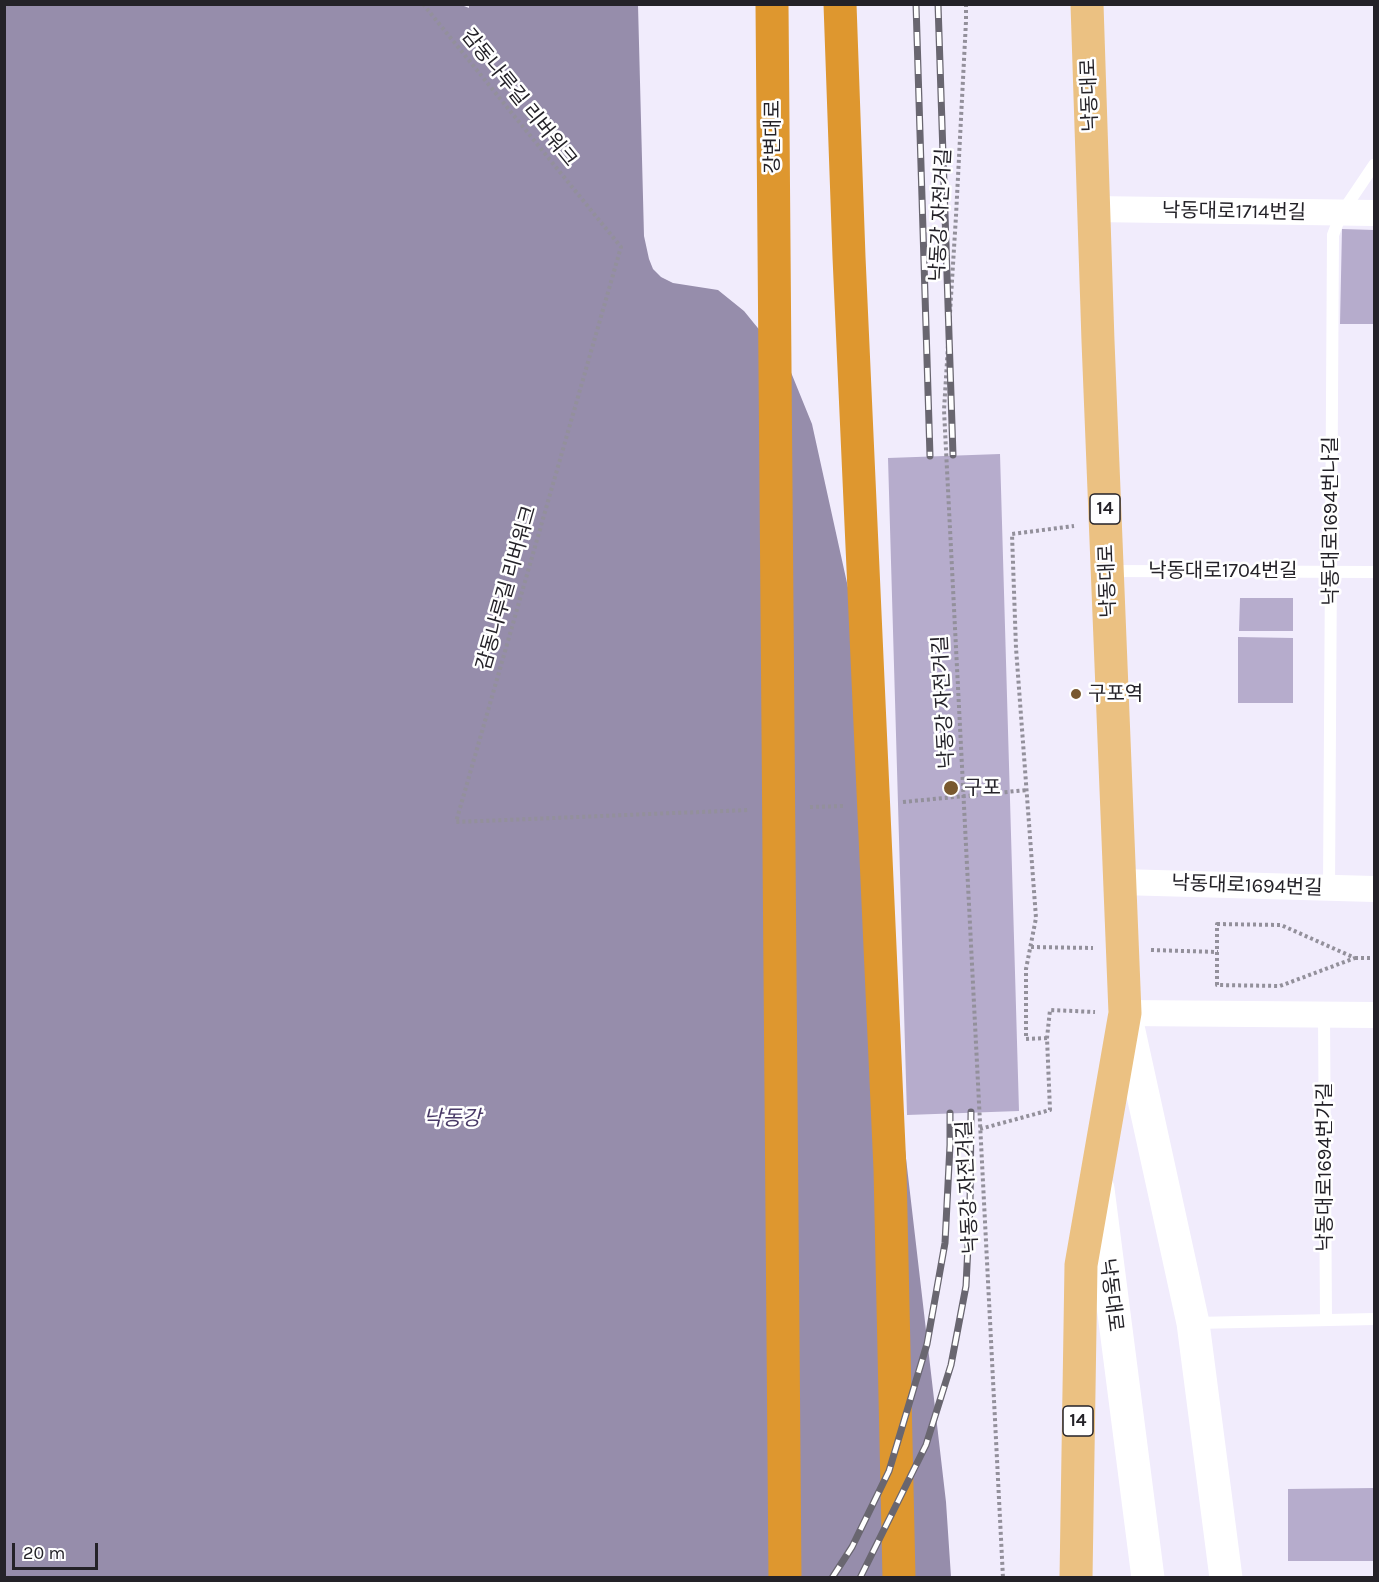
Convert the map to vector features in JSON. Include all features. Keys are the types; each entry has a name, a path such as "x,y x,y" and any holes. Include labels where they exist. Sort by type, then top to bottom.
{"highway":[{"name":"강변대로","path":"772,4 785,1578"},
{"path":"840,4 849,257 890,1169 899,1578"}],"main road":[{"name":"낙동대로","path":"1087,4 1125,1012 1193,1323 1227,1578"},
{"name":"낙동대로","path":"1125,1012 1098,1191 1148,1578"},
{"name":"14","path":"1076,1578 1081,1265 1125,1012"}],"street":[{"name":"낙동대로1714번길","path":"1093,209 1374,213"},
{"name":"낙동대로1694번길","path":"1120,882 1374,889"},
{"path":"1125,1012 1374,1015"}],"lane":[{"name":"낙동대로1694번나길","path":"1329,888 1333,235 1341,214 1374,165"},
{"name":"낙동대로1704번길","path":"1107,571 1374,572"},
{"name":"낙동대로1694번가길","path":"1324,1014 1326,1320"},
{"path":"1193,1323 1374,1319"}],"path":[{"name":"감동나루길 리버워크","path":"423,4 621,247 456,822 749,810"},
{"name":"낙동강 자전거길","path":"966,4 944,410 1003,1578"},
{"path":"1038,531 1012,534 1016,648 1036,918 1026,969 1026,1039 1047,1038"},
{"path":"901,803 1027,790"},
{"path":"807,807 854,805"},
{"path":"1217,985 1217,924 1281,925 1355,958"},
{"path":"1280,986 1355,958 1374,958"},
{"path":"980,1129 1050,1110 1047,1038 1050,1010 1125,1012"}],"water":[{"name":"낙동강","path":"459,4 469,8 469,4 638,5 644,236 653,269 661,277 673,283 718,290 744,311 788,365 812,424 849,592 902,1124 946,1502 951,1577 5,1578 5,5"}],"building":[{"path":"1342,229 1374,230 1374,324 1340,324"},
{"path":"1000,454 1019,1111 907,1115 888,458"},
{"path":"1240,598 1293,598 1293,631 1239,631"},
{"path":"1238,637 1293,638 1293,703 1238,703"},
{"path":"1374,1488 1374,1561 1288,1561 1288,1489"}],"railway":[{"path":"916,4 930,456"},
{"path":"938,4 953,455"},
{"path":"860,1578 926,1445 951,1365 966,1286 971,1112"},
{"path":"832,1578 852,1547 889,1471 927,1344 945,1243 950,1113"}],"place":[{"name":"구포역","path":"1076,694"},
{"name":"구포","path":"951,788"}]}
